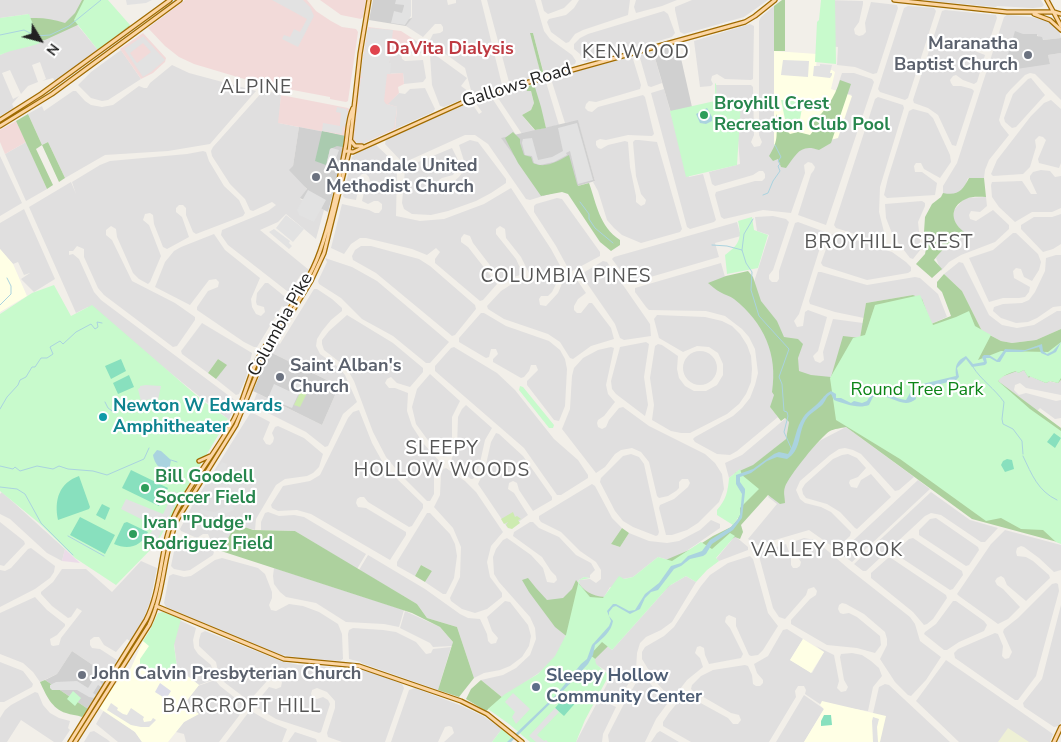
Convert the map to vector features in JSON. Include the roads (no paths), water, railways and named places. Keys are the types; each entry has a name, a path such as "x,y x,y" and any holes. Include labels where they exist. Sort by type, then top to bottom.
{"main road":[{"path":"0,120 52,87 170,0"},
{"path":"0,126 52,94 180,0"},
{"name":"Columbia Pike","path":"70,742 155,605 170,526 181,502 236,415 258,358 307,278 318,255 351,141 361,46 370,0"},
{"name":"Gallows Road","path":"347,152 365,146 475,97 745,22 776,0"},
{"path":"894,0 1002,11 1031,13 1061,12"},
{"path":"1047,0 1061,26"},
{"path":"1031,13 1050,20 1061,30"},
{"name":"Columbia Pike","path":"76,742 145,632 155,605 177,520 234,429 262,361 320,264 331,230 347,152 350,114 353,108"},
{"path":"351,141 355,146 365,146"},
{"path":"199,461 205,460 212,454"},
{"path":"155,605 284,659 351,665 382,673 475,707 488,714 521,741"},
{"path":"1054,742 1061,727"}],"water":[{"name":"Broyhill Crest Recreation Club Pool","path":"707,108 712,121 706,124 700,123 696,114"},
{"path":"1061,342 1056,352 1048,356 1041,353 1039,347 1022,352 1006,352 1000,362 986,358 987,363 985,365 972,367 966,359 957,368 959,377 956,380 917,390 915,394 916,399 911,402 905,403 879,396 873,397 869,405 856,406 834,400 831,394 823,404 809,415 792,455 787,459 777,457 767,461 751,473 740,477 740,482 745,489 742,518 733,530 712,544 703,556 690,559 674,569 658,590 651,592 645,598 640,609 630,614 616,606 609,612 609,616 607,611 613,604 629,611 635,610 645,594 659,583 671,566 681,563 688,556 702,551 710,540 731,527 740,515 742,494 736,484 736,475 753,469 774,454 779,452 788,454 803,417 829,392 831,391 836,394 836,398 841,398 851,403 854,401 862,403 867,401 872,393 878,392 906,400 914,386 956,376 957,364 966,356 973,364 984,362 982,357 984,355 989,355 997,360 1005,349 1025,350 1042,344 1043,351 1047,354 1053,351"},
{"path":"157,450 161,451 171,460 169,471 163,470 156,464 153,455"},
{"path":"609,616 613,621 610,628 595,645 593,655 588,664 511,742 507,742 557,694 587,659 592,645 609,626 611,621"}],"waterway":[{"path":"0,35 24,30 36,36 50,35 69,26 101,0"},
{"path":"161,11 175,0"},
{"path":"763,195 768,193 780,171 778,161 781,157 775,145"},
{"path":"580,202 589,214 589,219 595,228 613,243"},
{"path":"742,250 744,234 753,219"},
{"path":"712,245 742,250 746,263 752,272 751,290 759,316 789,349 779,377 782,384 784,411 787,412 788,416 784,432 792,450"},
{"path":"0,305 11,294 11,286 7,278"},
{"path":"0,409 7,397 20,380 26,377 32,367 35,367 41,358 47,358 53,354 50,347 60,341 63,344 76,332 91,324 95,329 98,327 97,322 102,323"},
{"path":"973,367 1004,402 1003,424 1013,429 1022,441 1023,454"},
{"path":"105,402 108,408 115,413"},
{"path":"0,466 13,469 15,467 20,471 37,466 53,469 59,466 107,475 144,459 149,448"},
{"path":"1023,456 1040,487 1057,500"},
{"path":"171,460 177,462"},
{"path":"0,487 17,489 25,494 41,523 73,555"},
{"path":"68,536 104,556"}],"place":[{"name":"DaVita Dialysis","path":"375,50"},
{"name":"Maranatha Baptist Church","path":"1028,55"},
{"name":"Broyhill Crest Recreation Club Pool","path":"704,115"},
{"name":"Annandale United Methodist Church","path":"316,177"},
{"name":"Saint Alban's Church","path":"280,377"},
{"name":"Newton W Edwards Amphitheater","path":"103,417"},
{"name":"Bill Goodell Soccer Field","path":"145,488"},
{"name":"Ivan \"Pudge\" Rodriguez Field","path":"133,534"},
{"name":"John Calvin Presbyterian Church","path":"82,675"},
{"name":"Sleepy Hollow Community Center","path":"536,687"}],"district":[{"name":"KENWOOD","path":"636,53"},
{"name":"ALPINE","path":"256,88"},
{"name":"BROYHILL CREST","path":"889,243"},
{"name":"COLUMBIA PINES","path":"566,277"},
{"name":"SLEEPY HOLLOW WOODS","path":"442,460"},
{"name":"VALLEY BROOK","path":"827,551"},
{"name":"BARCROFT HILL","path":"242,707"}],"park label":[{"name":"Round Tree Park","path":"917,391"}]}
